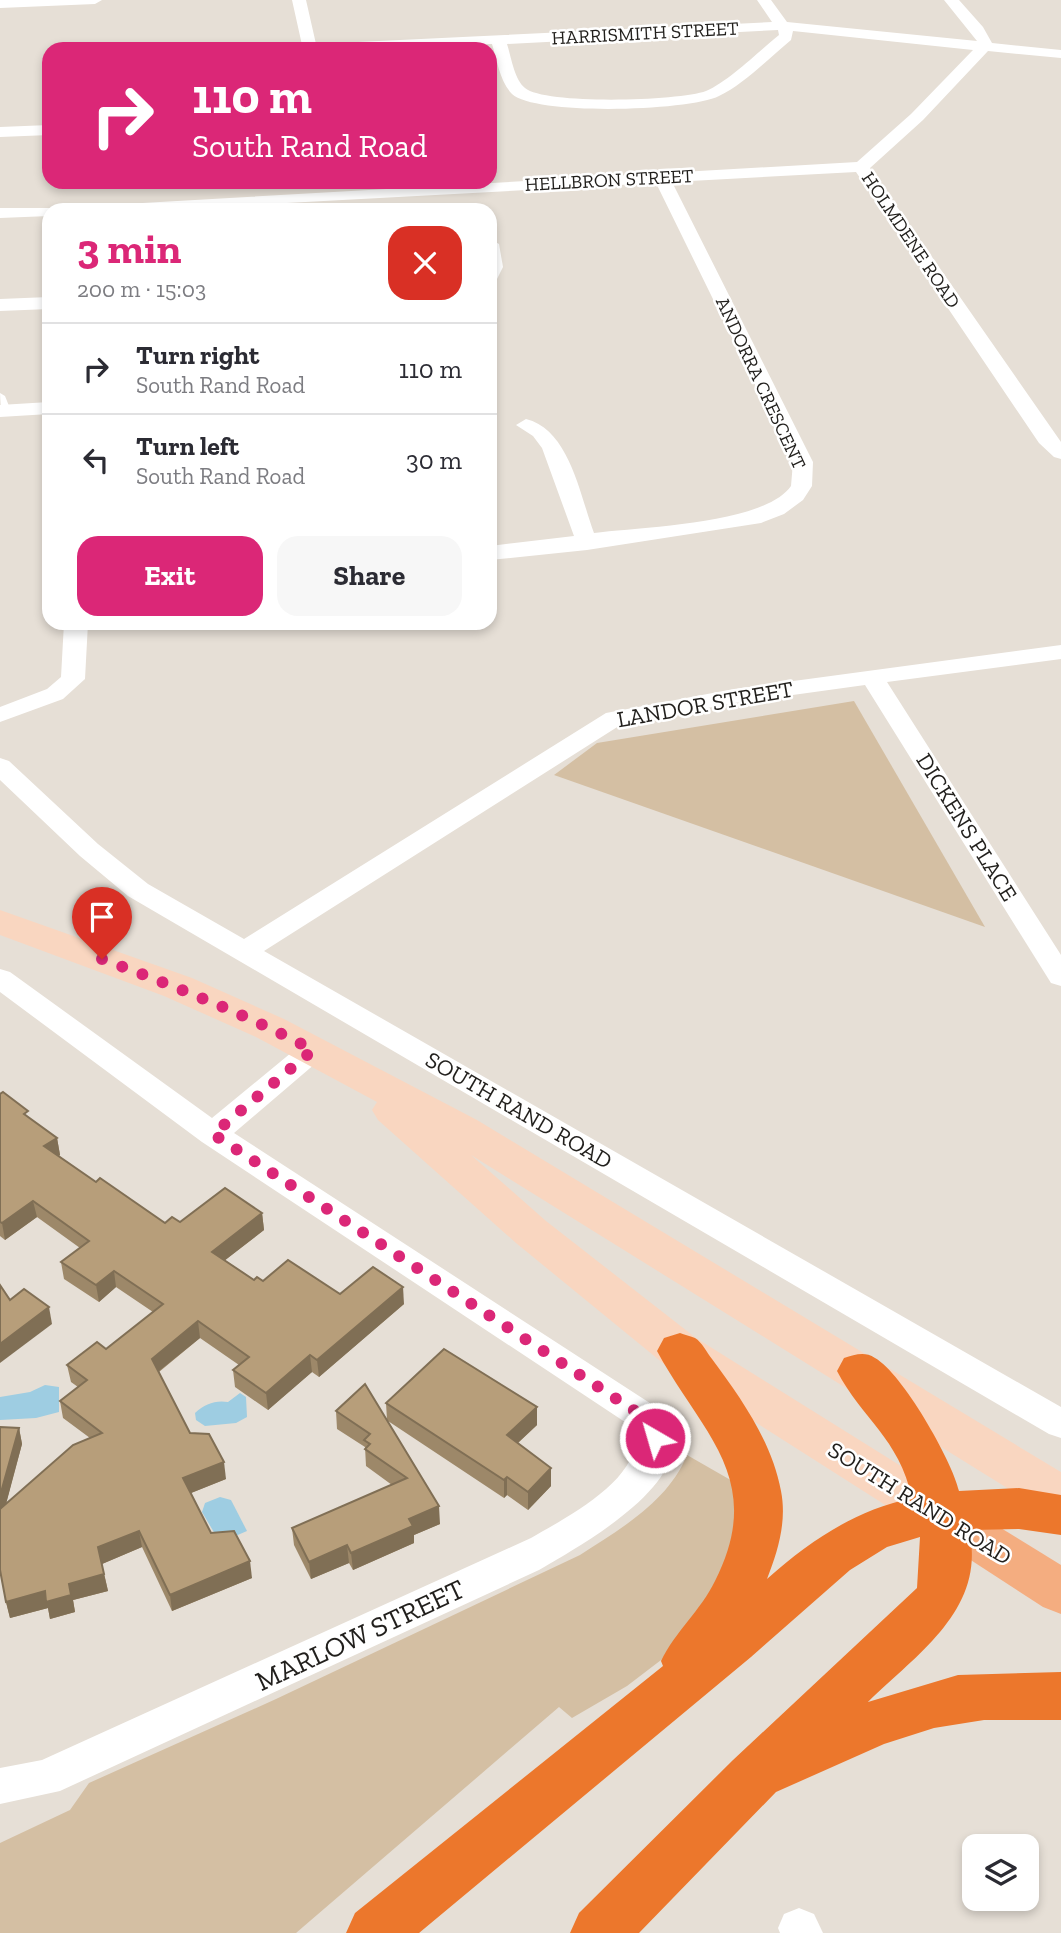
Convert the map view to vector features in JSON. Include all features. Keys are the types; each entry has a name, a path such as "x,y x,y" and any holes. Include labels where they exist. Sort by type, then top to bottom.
{"highway":[{"path":"659,1700 736,1593 756,1541 759,1516 758,1489 741,1439 680,1351"},
{"path":"599,1933 752,1778 935,1603 946,1572 947,1545 931,1473 924,1456 900,1418 860,1371"},
{"path":"375,1933 763,1617 837,1550 893,1521 1028,1507 1061,1514"},
{"path":"752,1778 865,1727 908,1712 971,1698 1011,1694 1061,1696"}],"main road":[{"name":"SOUTH RAND ROAD","path":"0,922 178,987 270,1028 462,1130 860,1371 1061,1497"},
{"name":"SOUTH RAND ROAD","path":"352,1073 531,1232 680,1351 1061,1592"}],"street":[{"path":"0,4 95,0"},
{"path":"299,0 308,42"},
{"path":"498,40 516,89 533,99 573,104 695,99 714,93 782,42 787,33 764,0"},
{"path":"951,0 978,30 986,45"},
{"name":"HARRISMITH STREET","path":"456,42 782,26 1061,54"},
{"name":"HOLMDENE ROAD","path":"986,45 917,117 861,167 1046,439 1061,453"},
{"path":"0,132 42,130"},
{"name":"HELLBRON STREET","path":"497,186 861,167"},
{"name":"ANDORRA CRESCENT","path":"497,552 756,517 788,502 804,481 803,462 661,177"},
{"name":"HELLBRON STREET","path":"154,203 327,189"},
{"path":"0,213 42,211"},
{"path":"0,305 42,303"},
{"path":"2,406 42,408"},
{"path":"526,425 540,432 552,447 587,542"},
{"path":"0,715 55,694 73,679 76,630"},
{"name":"LANDOR STREET","path":"245,951 615,718 872,677 1061,652"},
{"name":"DICKENS PLACE","path":"872,677 1061,977"},
{"name":"SOUTH RAND ROAD","path":"0,766 138,890 1061,1424"},
{"path":"0,978 213,1134 313,1050"},
{"name":"MARLOW STREET","path":"0,1786 46,1777 526,1559 624,1495 654,1457 656,1445 653,1430 644,1417 213,1134"}],"shaded area":[{"path":"854,701 985,927 554,775 597,743"},
{"path":"687,1455 748,1490 744,1551 665,1657 627,1686 572,1718 559,1707 296,1933 0,1933 0,1843 70,1810 89,1783 276,1699 580,1555 641,1513 655,1500 679,1472"}],"water":[{"path":"45,1385 59,1387 59,1412 36,1418 0,1420 0,1397 30,1392"},
{"path":"240,1393 246,1397 247,1417 236,1423 205,1426 196,1420 195,1413 203,1407 214,1402 228,1402"},
{"path":"220,1497 231,1500 247,1531 233,1537 215,1534 202,1512 205,1503"}],"building":[{"path":"3,1092 28,1111 24,1114 57,1138 44,1146 96,1182 100,1178 165,1223 172,1217 180,1222 225,1188 262,1213 212,1252 254,1280 257,1277 263,1281 288,1260 340,1294 373,1267 403,1287 317,1360 310,1355 266,1393 233,1370 249,1357 198,1321 152,1359 190,1433 209,1434 224,1462 183,1478 211,1533 234,1531 250,1561 170,1595 139,1531 98,1547 104,1574 69,1584 71,1595 46,1602 45,1591 6,1602 0,1570 0,1509 73,1445 102,1433 60,1401 87,1380 67,1365 97,1342 106,1349 163,1304 114,1271 96,1285 61,1262 89,1241 33,1201 0,1222 0,1094"},
{"path":"0,1285 10,1300 24,1289 49,1307 0,1344"},
{"path":"444,1349 537,1407 507,1435 551,1468 528,1492 507,1477 504,1480 386,1403"},
{"path":"365,1384 439,1506 409,1519 413,1526 351,1553 347,1545 309,1562 292,1528 407,1478 365,1449 370,1444 364,1440 370,1434 336,1411"},
{"path":"0,1427 19,1428 0,1496"}],"route":[{"path":"102,959 178,987 313,1050 213,1134 644,1417 655,1438"}]}
